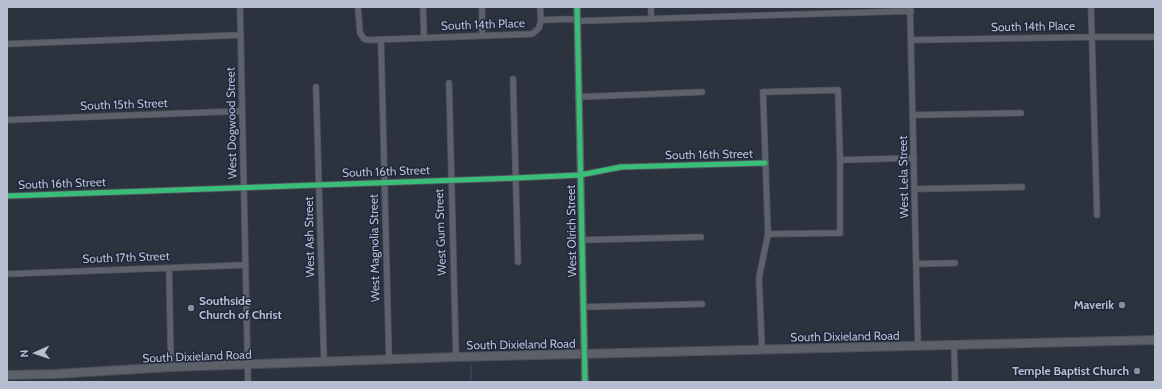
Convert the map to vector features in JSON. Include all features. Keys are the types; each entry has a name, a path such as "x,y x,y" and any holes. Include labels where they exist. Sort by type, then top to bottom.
{"main road":[{"name":"South Dixieland Road","path":"7,375 324,361 1155,340"}],"street":[{"name":"West Dogwood Street","path":"240,7 248,382"},
{"name":"South 14th Place","path":"358,7 359,31 366,40 532,34 540,28 541,20 571,19 578,21 836,10 911,9"},
{"path":"423,7 424,38"},
{"path":"482,7 482,36"},
{"path":"540,7 541,20"},
{"name":"West Olrich Street","path":"577,7 585,382"},
{"path":"651,7 651,18"},
{"path":"1091,7 1097,215"},
{"name":"West Lela Street","path":"911,9 918,346"},
{"path":"7,44 241,35"},
{"name":"South 14th Place","path":"912,40 1155,37"},
{"name":"West Magnolia Street","path":"381,40 389,360"},
{"path":"513,79 518,262"},
{"name":"West Gum Street","path":"449,83 450,180 456,357"},
{"name":"West Ash Street","path":"316,87 324,361"},
{"path":"762,349 759,278 768,234 763,92 838,90 840,233 768,234"},
{"path":"578,97 702,92"},
{"name":"South 15th Street","path":"7,120 242,111"},
{"path":"913,116 1021,113"},
{"path":"840,160 914,158"},
{"name":"South 16th Street","path":"7,196 516,178 580,175 621,167 765,163"},
{"path":"915,189 1022,187"},
{"path":"582,240 701,236"},
{"path":"916,264 955,263"},
{"name":"South 17th Street","path":"7,274 246,264"},
{"path":"169,268 171,367"},
{"path":"583,307 702,304"},
{"path":"954,345 955,382"}],"waterway":[{"path":"471,366 471,382"}],"cycle path":[{"path":"577,7 585,382"},
{"path":"7,196 516,178 580,175 621,167 765,163"}],"place":[{"name":"Maverik","path":"1122,305"},
{"name":"Southside Church of Christ","path":"191,308"},
{"name":"Temple Baptist Church","path":"1137,371"}]}
